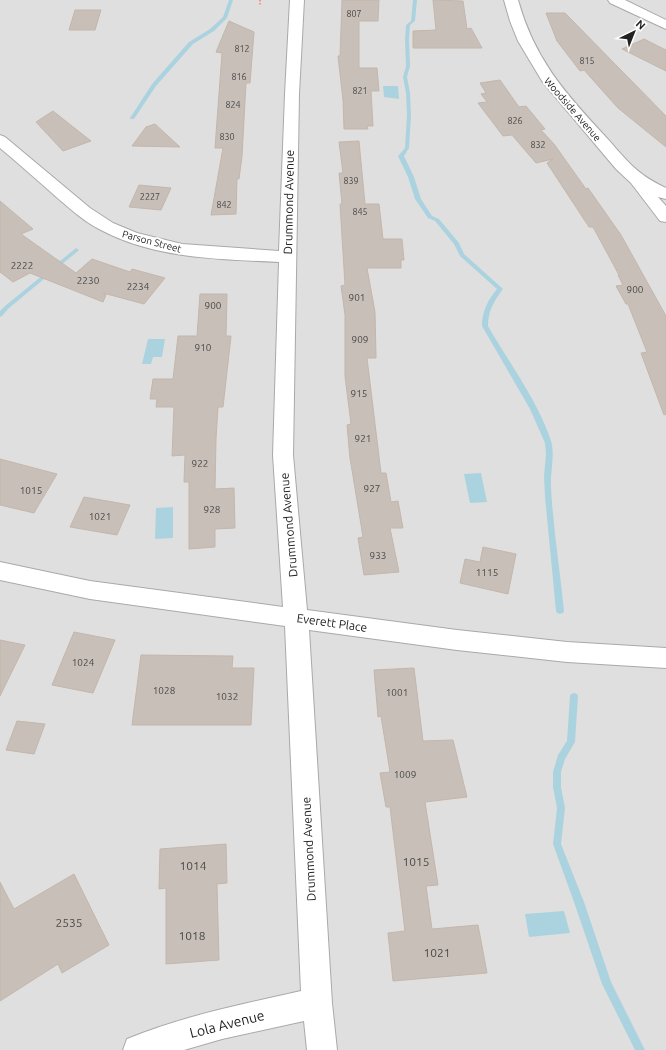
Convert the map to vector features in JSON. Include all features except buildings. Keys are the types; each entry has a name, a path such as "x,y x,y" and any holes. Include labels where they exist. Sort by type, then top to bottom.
{"street":[{"name":"Drummond Avenue","path":"297,0 292,94 283,455 296,618 317,1003 322,1050"},
{"name":"Woodside Avenue","path":"510,0 526,46 542,72 563,100 634,178 666,194"},
{"path":"615,0 666,24"},
{"name":"Parson Street","path":"0,140 84,212 121,234 137,240 184,250 288,257"},
{"path":"634,178 666,217"},
{"name":"Everett Place","path":"0,570 90,590 457,640 567,652 666,658"},
{"name":"Lola Avenue","path":"138,1050 215,1026 317,1003"}],"path":[{"path":"260,0 260,6"}],"shaded area":[{"path":"0,0 666,0 666,1050 0,1050"}],"water":[{"path":"383,86 398,86 399,99 384,97"},
{"path":"148,339 165,339 162,357 153,357 151,364 142,364"},
{"path":"481,473 487,502 470,503 464,474"},
{"path":"173,507 173,538 155,539 156,508"},
{"path":"564,911 570,933 529,937 525,914"}],"waterway":[{"path":"132,118 154,85 191,43 212,30 225,17 231,0"},
{"path":"415,0 413,21 408,25 407,40 408,66 405,77 408,93 409,115 407,148 401,156 411,177 418,199 430,217 437,220 457,244 462,255 500,289 488,306 485,326 526,395 547,438 549,449 547,476 548,497 560,611"},
{"path":"0,315 7,307 76,250"},
{"path":"574,696 571,742 561,758 557,772 557,787 561,808 557,844 579,902 607,984 640,1050"}]}
